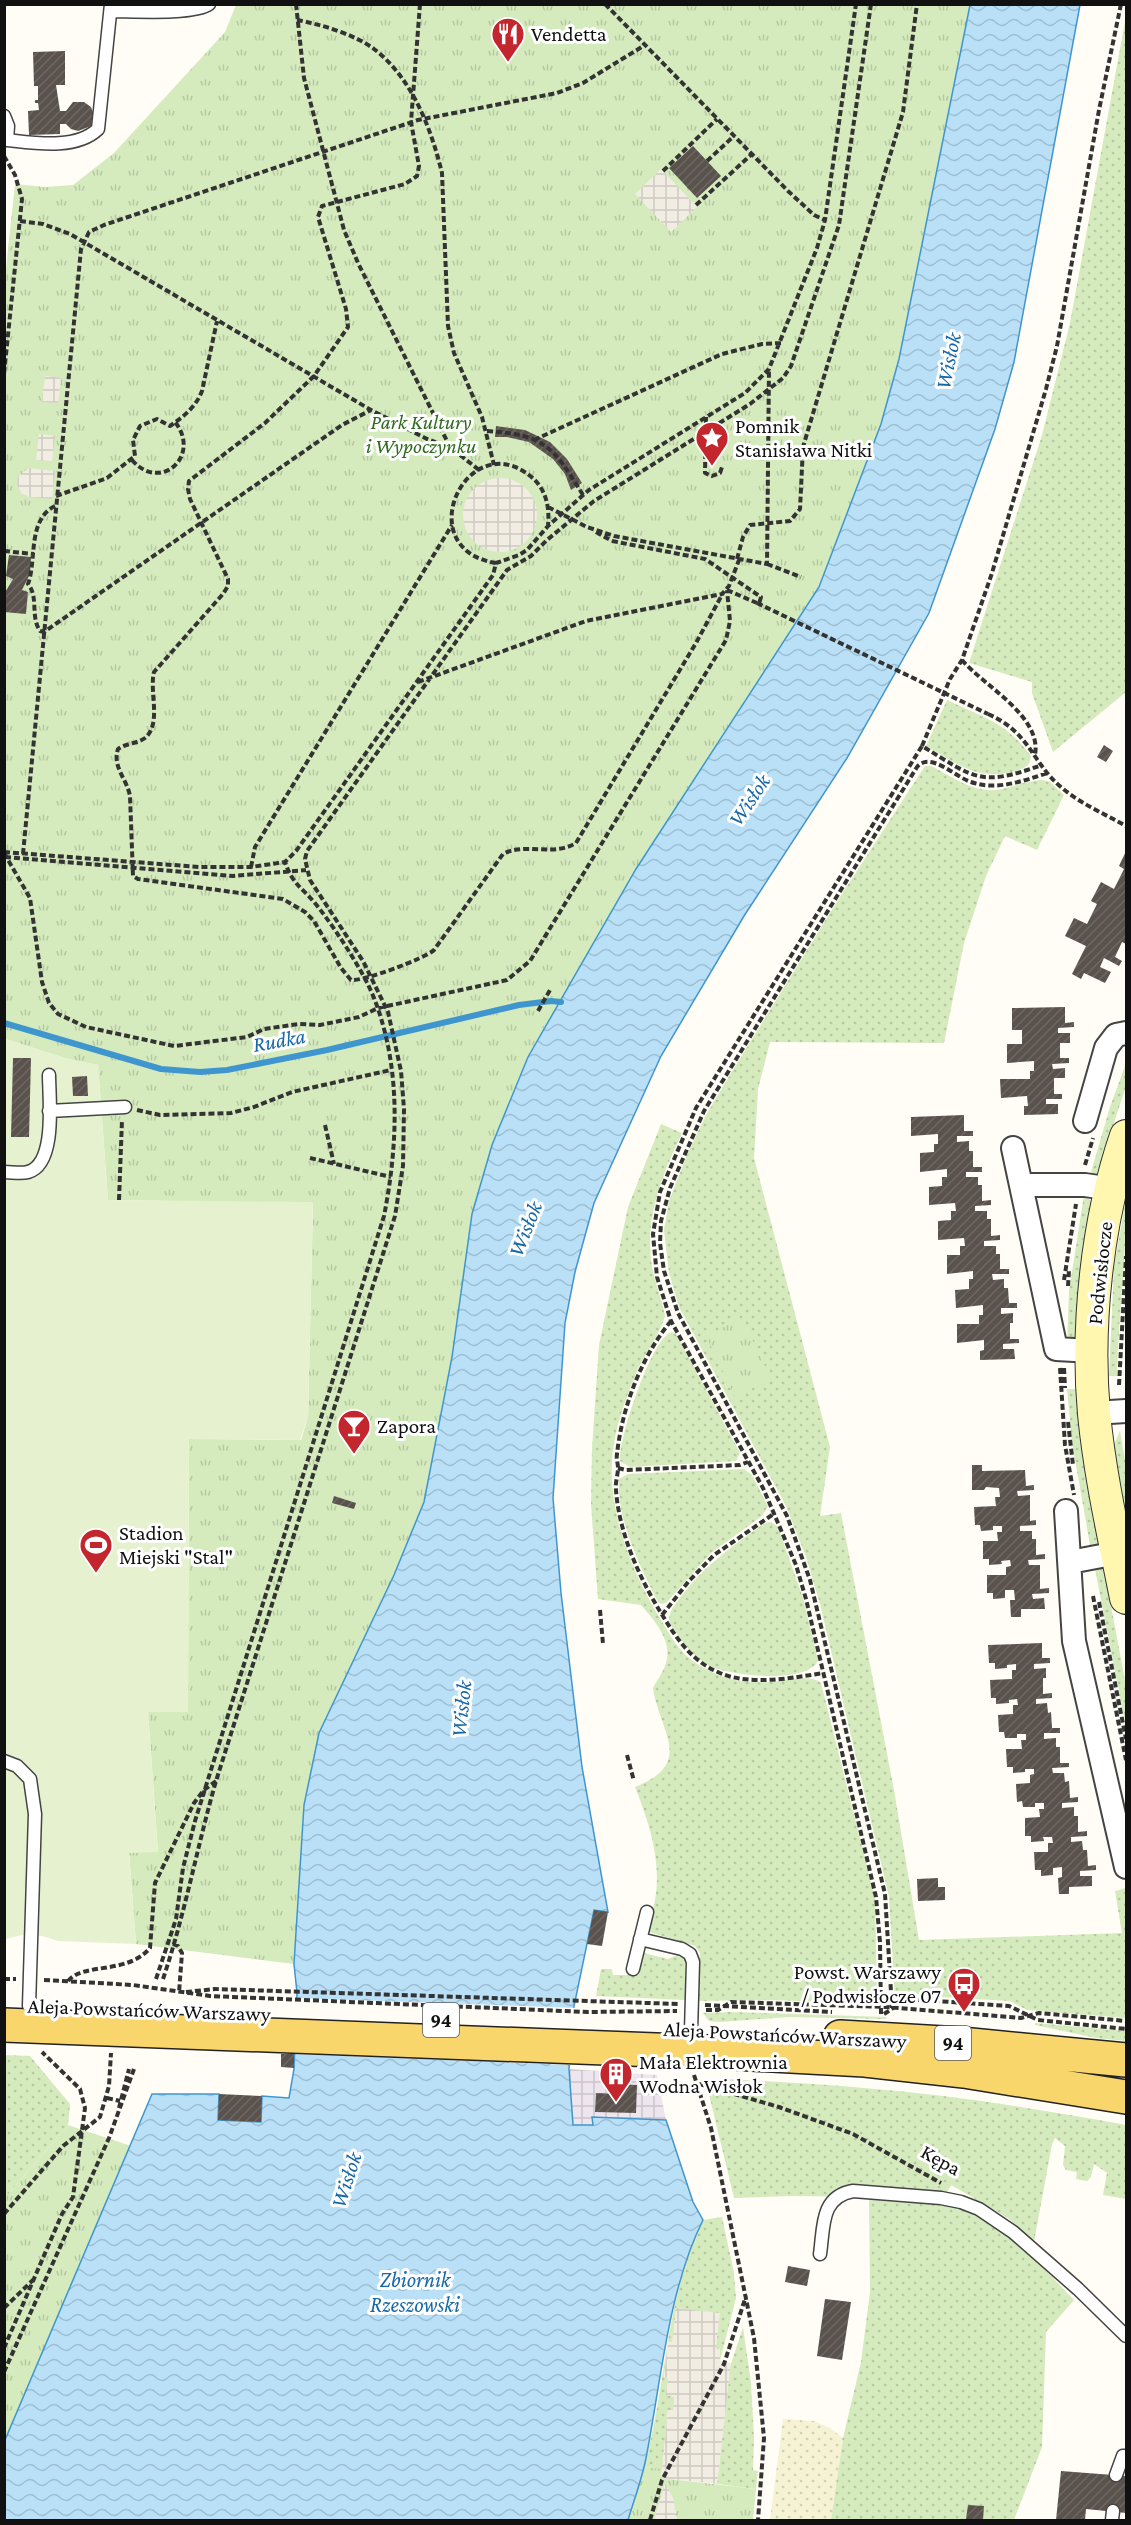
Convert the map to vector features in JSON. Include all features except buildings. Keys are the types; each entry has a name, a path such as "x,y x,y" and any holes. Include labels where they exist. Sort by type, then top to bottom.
{"main road":[{"name":"Aleja Powstańców Warszawy","path":"17,2004 294,2010"},
{"name":"94","path":"294,2010 589,2022"},
{"name":"Aleja Powstańców Warszawy","path":"589,2022 691,2039 964,2071 1126,2097"},
{"name":"Aleja Powstańców Warszawy","path":"691,2039 918,2041 1126,2060"}],"street":[{"path":"1085,1121 1106,1048 1116,1035 1126,1033"},
{"name":"Podwisłocze","path":"1126,1136 1112,1189 1097,1274 1093,1351 1114,1412 1103,1478 1126,1598"},
{"path":"1013,1148 1056,1349 1093,1351"},
{"path":"1021,1185 1085,1185 1112,1189"},
{"path":"1066,1511 1074,1641 1126,1866"},
{"path":"1070,1562 1117,1553"}],"lane":[{"path":"4,116 8,126 7,140 32,143 77,141 90,136 98,129 111,8 188,10 204,8 209,4"},
{"path":"4,1172 29,1172 38,1166 45,1155 49,1136 49,1075"},
{"path":"49,1111 125,1107"},
{"path":"4,1761 17,1766 30,1779 35,1814 17,2004"},
{"path":"633,1969 647,1912"},
{"path":"640,1939 682,1949 690,1954 693,1962 691,2039"},
{"path":"820,2254 827,2208 833,2199 842,2193 853,2191 941,2198 979,2209 1013,2232 1078,2289 1126,2336"},
{"path":"1116,2475 1126,2456"}],"path":[{"path":"296,4 304,78 336,202 358,263 450,447"},
{"path":"420,4 411,122 418,166 417,176 405,184 322,206 318,217 346,309 348,327 314,376 265,423 189,481 190,499 228,579 228,586 154,672 153,724 149,734 142,740 123,745 118,749 116,761 129,789 133,876 138,879 268,896 294,904 314,921 347,976 357,981 430,954 503,854 515,850 559,850 576,843 725,591 748,527 753,524 790,521 800,509 803,447 903,112 917,4"},
{"path":"605,4 814,215 825,220"},
{"path":"548,526 548,507 544,492 530,476 510,466 494,465 470,475 456,493 452,503 452,525 461,544 468,551 486,561 496,563 519,555 527,550 561,513 583,495 745,393 769,369 818,248 825,220 856,4"},
{"path":"163,1979 175,1944 216,1781 396,1216 403,1166 404,1100 388,1012 371,976 332,913 318,895 306,870 305,860 311,844 507,570 531,556 594,501 750,404 783,378 791,366 833,247 842,206 871,4"},
{"path":"880,2014 880,1942 876,1897 799,1577 775,1513 671,1321 657,1277 653,1234 660,1192 703,1096 922,746 950,679 963,660 992,573 1057,346 1099,110 1121,4"},
{"path":"297,20 323,27 374,49 401,78 424,118 442,173 448,326 454,353 487,431 494,465"},
{"path":"24,854 55,506 83,243 94,228 424,118 557,93 583,83 645,45"},
{"path":"663,171 717,119"},
{"path":"707,161 734,136"},
{"path":"696,206 752,154"},
{"path":"4,156 21,193 4,374"},
{"path":"20,221 43,224 70,234 371,410 427,439 450,447 479,470"},
{"path":"56,496 107,478 135,456 133,440 140,426 157,419 170,426 198,401 218,321"},
{"path":"534,440 722,354 762,344 781,343"},
{"path":"767,564 769,369"},
{"path":"44,632 342,425 371,410"},
{"path":"706,417 705,473 716,475 722,467"},
{"path":"132,460 139,468 152,473 160,473 174,467 179,461 184,446 182,432 175,423"},
{"path":"487,431 523,435 550,448 559,457 583,495"},
{"path":"44,632 40,631 34,621 34,592 28,584 33,571 38,524 55,506"},
{"path":"548,507 612,541 705,559 761,597 758,604"},
{"path":"251,867 255,847 452,525"},
{"path":"587,527 614,536 767,564 801,577"},
{"path":"4,551 34,554"},
{"path":"5,855 132,865 199,867 251,867 285,862 296,851 493,575 496,563"},
{"path":"5,855 30,898 42,981 49,1003 58,1014 86,1027 174,1046 247,1037 264,1029 299,1024 320,1025 358,1017 378,1008 507,980 530,961 726,640 730,621 725,591"},
{"path":"417,682 586,621 715,596 725,591 758,604 1004,721 1020,734 1061,788 1126,826"},
{"path":"963,660 975,675 1022,715 1034,733 1037,745 1035,755"},
{"path":"922,746 964,772 984,778 1002,778 1042,765"},
{"path":"892,2008 885,1894 810,1580 787,1516 671,1296 662,1257 662,1221 670,1188 704,1111 921,764 932,761 960,778 983,786 1001,786 1048,772"},
{"path":"5,855 24,854 233,876 306,870"},
{"path":"156,1979 176,1919 183,1868 204,1790 384,1216 391,1177 395,1121 389,1055 378,1008 365,979 327,918 293,882 285,862"},
{"path":"538,1011 550,990"},
{"path":"118,1200 125,1107 160,1115 231,1113 254,1107 292,1092 391,1070"},
{"path":"325,1125 334,1164"},
{"path":"310,1158 391,1177"},
{"path":"1114,1412 1126,1256"},
{"path":"671,1321 650,1353 628,1404 616,1456 618,1468 616,1493 633,1558 650,1596 672,1632 696,1660 722,1674 740,1678 776,1678 823,1673"},
{"path":"618,1468 637,1470 740,1465 749,1462"},
{"path":"663,1615 689,1581 714,1555 775,1513"},
{"path":"600,1610 603,1644"},
{"path":"627,1755 634,1781"},
{"path":"4,1979 17,2004 68,1981 82,1972 138,1960 150,1948 155,1882 171,1847 204,1790 216,1781"},
{"path":"168,1942 175,1944 182,1953 179,1993"},
{"path":"68,1981 133,1985 294,2010 589,2022 691,2039 836,2012"},
{"path":"179,1993 215,1989 294,2010 589,2022"},
{"path":"869,2013 886,2014 907,1999 1009,2006 1038,2020 1126,2029"},
{"path":"691,2039 698,2084 711,2128 747,2295 763,2414 763,2472 758,2520"},
{"path":"4,2348 62,2214 73,2198 82,2132 85,2108 80,2089 42,2051"},
{"path":"4,2214 63,2146 100,2117 107,2098 111,2061"},
{"path":"4,2372 109,2138 131,2069 119,2109"},
{"name":"Kępa","path":"698,2084 779,2107 853,2134 944,2184"},
{"path":"107,2098 120,2101"},
{"path":"73,2198 78,2203"},
{"path":"4,2308 34,2279"},
{"path":"650,2520 662,2480 724,2364 747,2295"}],"shaded area":[{"path":"661,169 697,207 671,232 635,194"},
{"path":"45,376 61,378 58,403 42,402"},
{"path":"39,434 55,436 52,461 36,460"},
{"path":"29,468 55,471 52,499 29,497 21,493 17,484 18,476"},
{"path":"500,478 521,484 531,494 537,515 531,536 521,546 500,552 479,546 469,536 463,515 469,494 479,484"},
{"path":"569,2069 657,2075 666,2120 592,2117 593,2125 573,2125"},
{"path":"676,2308 720,2313 716,2348 720,2349 720,2361 731,2363 717,2484 661,2478 668,2410 673,2410 674,2397 666,2395 668,2378 664,2377 668,2342 672,2342"},
{"path":"783,2419 814,2421 830,2428 843,2438 831,2520 770,2520"},
{"path":"665,2483 673,2498 677,2520 654,2520"}],"green space":[{"name":"Park Kultury i Wypoczynku","path":"236,5 970,5 899,359 881,424 819,587 636,869 528,1057 492,1145 472,1214 452,1357 424,1502 394,1575 319,1733 304,1805 294,1964 136,1944 129,1852 158,1852 148,1711 188,1711 189,1439 301,1440 308,1417 313,1203 108,1200 98,1065 68,1059 5,1039 4,287 15,184 45,187 73,185 114,153 225,32"},
{"path":"1126,16 1126,692 1053,752 1032,693 1032,682 969,663 1042,435 1070,323"},
{"path":"947,700 1003,728 1031,756 1028,764 1019,770 1003,774 979,773 959,765 926,746"},
{"path":"925,766 931,766 965,784 983,789 1002,789 1043,780 1050,782 1064,795 1037,850 1005,836 986,876 964,943 944,1043 770,1042 758,1089 754,1158 830,1447 820,1516 841,1513 894,1790 919,1940 1122,1933 1115,1891 1126,1888 1126,2018 1027,2010 1010,2001 906,1995 897,2001 895,1999 889,1897 820,1604 806,1557 786,1506 679,1307 669,1273 664,1230 669,1201 706,1115 838,900"},
{"name":"Stadion Miejski \"Stal\"","path":"5,1039 68,1059 98,1065 108,1200 313,1202 308,1417 300,1440 189,1439 188,1712 148,1712 158,1852 129,1853 136,1944 58,1941 42,1936 22,1935 5,1939"},
{"path":"1126,1063 1126,1086 1096,1178 1089,1179 1110,1107"},
{"path":"661,1124 682,1133 656,1198 650,1231 652,1266 665,1316 635,1377 616,1433 612,1457 612,1482 620,1530 628,1554 649,1599 684,1654 705,1669 740,1681 768,1682 803,1678 821,1683 875,1899 877,1995 874,2003 870,2004 773,2000 697,2001 700,1953 695,1946 646,1931 655,1900 657,1871 653,1842 635,1787 654,1778 664,1767 669,1756 666,1732 653,1688 665,1666 667,1647 661,1631 641,1605 598,1599 591,1504 592,1448 599,1345 628,1207"},
{"path":"1084,1195 1090,1200 1091,1205 1077,1299 1076,1341 1067,1347 1069,1291"},
{"path":"1126,1199 1117,1376 1109,1376 1114,1267"},
{"path":"742,1318 771,1379 735,1397 706,1336"},
{"path":"672,1332 676,1334 740,1453 736,1461 630,1467 620,1461 624,1433 646,1369 664,1338"},
{"path":"1067,1389 1076,1389 1080,1440 1099,1544 1091,1551 1072,1442"},
{"path":"1120,1431 1126,1466 1126,1523 1113,1447"},
{"path":"744,1469 752,1475 768,1506 762,1516 711,1553 666,1603 658,1602 631,1543 621,1510 619,1479 628,1474"},
{"path":"771,1522 778,1527 803,1598 818,1660 812,1668 787,1675 754,1675 715,1668 685,1645 670,1623 670,1612 691,1584 731,1547 765,1523"},
{"path":"1094,1564 1102,1564 1104,1568 1126,1686 1126,1727"},
{"path":"644,1953 668,1959 677,1955 685,1959 685,2000 596,1996 601,1969 612,1969 613,1975 638,1975"},
{"path":"703,2013 886,2017 886,2019 789,2017 720,2022 709,2021"},
{"path":"1035,2023 1126,2031 1126,2041 1096,2038 1035,2025"},
{"path":"5,2055 30,2056 70,2104 68,2125 5,2198"},
{"path":"705,2078 930,2094 1126,2125 1126,2199 1103,2195 1107,2173 1094,2164 1091,2177 1087,2181 1076,2179 1077,2172 1066,2170 1063,2165 1065,2146 1055,2138 1034,2242 1008,2218 951,2185 944,2197 983,2218 1015,2241 1074,2300 1046,2332 1042,2447 1014,2520 831,2520 843,2438 861,2362 870,2292 869,2197 734,2198"},
{"path":"68,2125 131,2146 5,2440 5,2198"},
{"path":"722,2217 734,2273 736,2298 720,2361 720,2350 668,2342 690,2249 703,2220"},
{"path":"743,2327 751,2383 753,2470 758,2471 756,2489 717,2484 730,2367"},
{"path":"668,2342 664,2377 668,2378 675,2396 673,2411 668,2410 662,2469 644,2467 652,2436"},
{"path":"644,2467 662,2469 661,2478 756,2489 753,2520 628,2520"}],"water":[{"path":"970,5 1080,5 1014,362 995,429 929,613 847,758 744,916 661,1056 594,1203 575,1272 565,1323 553,1498 561,1593 582,1767 608,1912 594,1910 573,2011 569,2069 573,2125 593,2125 592,2117 666,2120 693,2202 703,2220 681,2276 667,2337 646,2458 628,2520 5,2520 5,2440 152,2094 219,2094 218,2120 261,2122 262,2096 289,2098 294,2069 297,1993 294,1964 304,1805 319,1733 394,1575 424,1502 452,1357 472,1214 492,1145 528,1057 636,869 819,587 881,424 899,359"}],"pier":[{"path":"295,1998 577,2008 572,2065 294,2054"}],"waterway":[{"name":"Rudka","path":"4,1023 161,1069 200,1072 227,1070 327,1050 519,1005 561,1002"}],"place":[{"name":"Vendetta","path":"508,63"},
{"name":"Pomnik Stanisława Nitki","path":"712,467"},
{"name":"Zapora","path":"354,1455"},
{"name":"Stadion Miejski \"Stal\"","path":"96,1574"},
{"name":"Powst. Warszawy / Podwisłocze 07","path":"964,2013"},
{"name":"Mała Elektrownia Wodna Wisłok","path":"616,2103"}],"water label":[{"name":"Wisłok","path":"948,361"},
{"name":"Wisłok","path":"749,800"},
{"name":"Wisłok","path":"525,1229"},
{"name":"Wisłok","path":"461,1709"},
{"name":"Wisłok","path":"346,2180"},
{"name":"Zbiornik Rzeszowski","path":"415,2292"}]}
